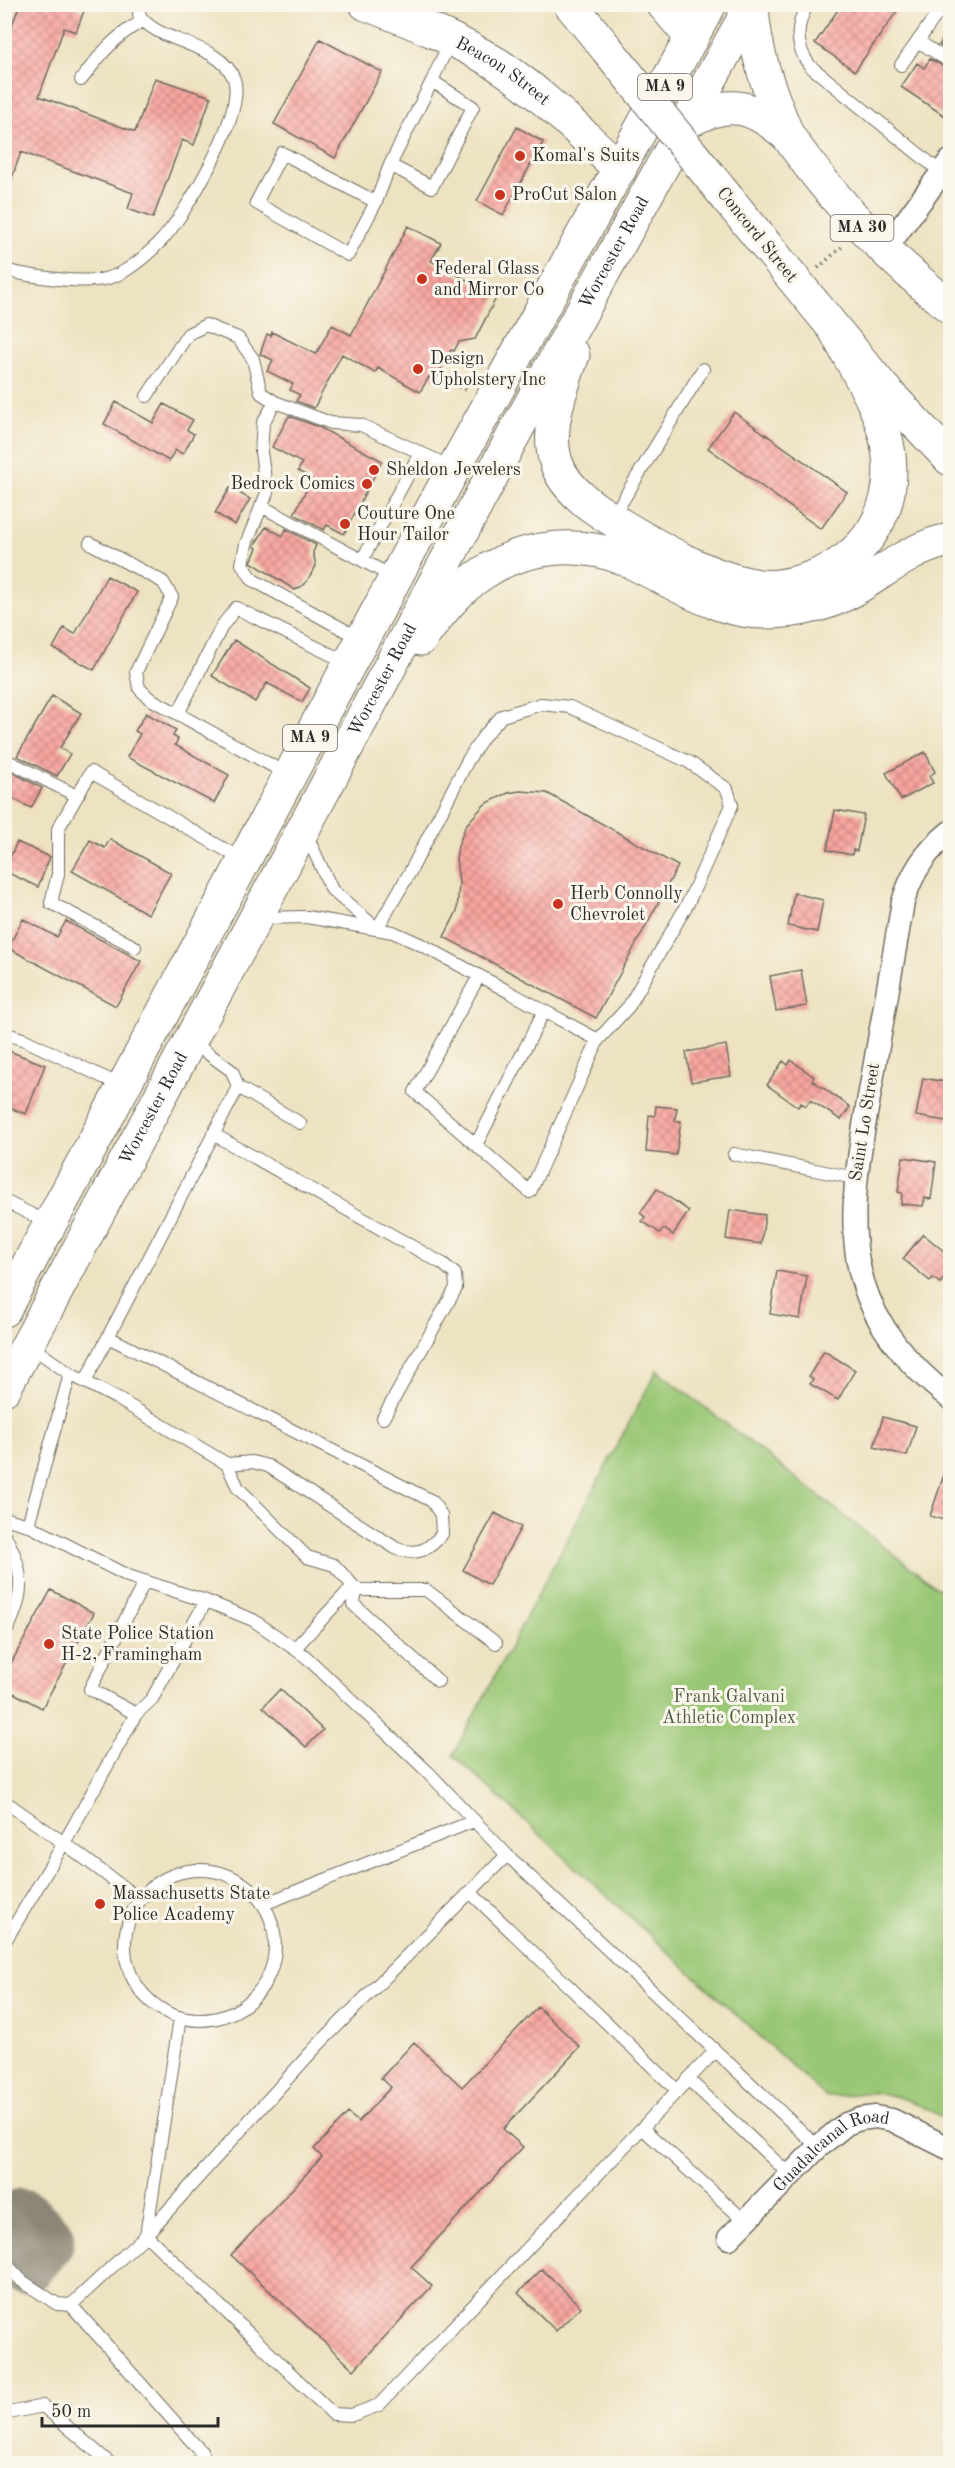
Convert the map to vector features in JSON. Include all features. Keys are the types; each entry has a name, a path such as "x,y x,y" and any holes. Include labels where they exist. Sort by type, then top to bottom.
{"main road":[{"name":"Beacon Street","path":"366,4 451,39 498,65 525,85 620,169"},
{"name":"Concord Street","path":"570,4 836,332 910,419 951,459"},
{"path":"663,4 692,38"},
{"name":"Worcester Road","path":"6,1304 454,468 710,4"},
{"path":"752,4 754,30 762,67 788,136"},
{"name":"Worcester Road","path":"4,1389 358,725 600,277 752,4"},
{"name":"MA 30","path":"687,122 717,108 746,109 772,123 788,136 848,214 884,251 951,307"},
{"path":"600,277 563,383 557,410 553,448 556,462 563,476 588,502 612,519 700,567 731,580 762,586 794,583 822,574 850,557 873,532 885,506 891,475 887,442 877,412 836,332"},
{"path":"358,725 433,622 457,595 483,573 513,557 539,549 597,550 625,559 710,600 735,608 765,612 826,603 856,589 916,551 951,540"}],"street":[{"path":"884,251 946,167"},
{"name":"Saint Lo Street","path":"951,832 936,843 920,862 909,882 903,902 855,1178 855,1240 867,1295 879,1321 894,1344 912,1365 951,1398"},
{"name":"Guadalcanal Road","path":"729,2238 789,2175 846,2124 875,2117 892,2120 951,2150"}],"lane":[{"path":"4,270 29,277 104,279 126,270 160,241 188,206 219,148 235,101 234,79 218,58 149,27 139,14 140,4"},
{"path":"808,4 799,26 798,42 810,66 946,167"},
{"path":"901,64 944,4"},
{"path":"81,80 101,53 123,31 143,21"},
{"path":"376,202 282,153 256,203 348,255 376,202 390,165 451,39"},
{"path":"918,41 951,62"},
{"path":"390,165 432,187 473,107 432,81"},
{"path":"147,396 189,334 206,325 238,338 253,359 261,393 274,402 331,423 362,425 454,468"},
{"path":"612,519 703,369"},
{"path":"274,402 263,423 261,452 267,493 246,544 242,564 253,580 356,651"},
{"path":"362,560 420,453"},
{"path":"261,506 395,578"},
{"path":"90,543 163,582 172,597 136,672 139,688 149,698 290,776"},
{"path":"178,714 222,626 236,608 356,651"},
{"path":"377,929 410,872 468,760 483,737 502,716 542,704 570,707 689,762 728,789 732,805 688,903 629,1006 598,1040 530,1192 415,1092 479,976"},
{"path":"4,759 77,796"},
{"path":"135,947 51,903 58,874 58,830 91,772 244,861"},
{"path":"303,828 332,890 377,929"},
{"path":"255,918 307,917 393,932 598,1040"},
{"path":"476,1145 544,1011"},
{"path":"4,1033 25,1040 123,1087"},
{"path":"190,1041 232,1071 238,1087 300,1123"},
{"path":"85,1382 238,1087"},
{"path":"213,1134 443,1264 455,1274 456,1288 383,1418"},
{"path":"734,1154 855,1178"},
{"path":"4,1201 50,1223"},
{"path":"28,1344 70,1374 227,1464 252,1462 268,1466 397,1549 410,1554 430,1548 441,1534 441,1515 432,1501 108,1337"},
{"path":"28,1525 70,1374"},
{"path":"227,1464 238,1488 306,1557 334,1565 355,1588 426,1590 496,1643"},
{"path":"4,1518 28,1525 128,1576 206,1601 253,1620 295,1648 428,1772 507,1855 818,2147"},
{"path":"4,1534 20,1570 21,1591 15,1616 4,1635"},
{"path":"136,1714 90,1689 144,1581"},
{"path":"295,1648 355,1588"},
{"path":"355,1588 353,1604 438,1681"},
{"path":"4,1943 64,1843 136,1714 152,1699 206,1601"},
{"path":"4,1801 140,1900"},
{"path":"264,1904 474,1821"},
{"path":"71,2305 146,2235 315,2048 507,1855"},
{"path":"203,1870 227,1874 248,1886 264,1904 274,1928 275,1954 267,1979 252,2000 230,2014 205,2020 180,2018 158,2007 140,1991 129,1969 125,1946 129,1921 140,1900 157,1883 179,1873 203,1870"},
{"path":"470,1892 677,2090"},
{"path":"146,2235 180,2018"},
{"path":"146,2235 311,2395 333,2414 352,2415 379,2405 715,2051"},
{"path":"688,2079 789,2175"},
{"path":"642,2128 745,2221"},
{"path":"4,2262 22,2281 57,2304 71,2305 203,2454 195,2463"},
{"path":"4,2414 43,2406 111,2463"}],"path":[{"path":"818,268 846,244 839,237"},
{"path":"438,375 458,386"}],"green space":[{"name":"Frank Galvani Athletic Complex","path":"657,1370 950,1598 950,2122 915,2103 886,2094 825,2096 453,1755"}],"building":[{"path":"20,4 68,4 84,11 76,32 64,28 39,96 135,132 155,78 211,97 194,145 182,140 153,218 128,209 133,193 21,152 7,192 4,192 4,46"},
{"path":"842,4 902,4 855,71 815,43"},
{"path":"951,27 951,52 939,45"},
{"path":"320,39 382,72 335,158 274,124"},
{"path":"930,59 951,70 951,120 901,87 917,63 924,68"},
{"path":"517,127 543,142 503,215 477,201"},
{"path":"408,226 441,243 431,261 497,296 475,339 459,342 454,351 451,350 435,380 429,377 420,392 378,368 375,373 342,354 314,408 296,401 300,395 290,390 293,384 267,371 273,360 260,354 267,334 271,336 272,332 316,354 332,325 351,335"},
{"path":"116,402 153,423 164,404 193,420 187,430 194,434 183,454 175,450 169,461 104,424"},
{"path":"734,412 847,492 821,529 708,448"},
{"path":"289,416 319,427 382,461 344,534 327,525 324,530 294,514 312,479 298,471 302,463 272,447"},
{"path":"230,488 250,499 235,525 215,513"},
{"path":"266,527 283,536 286,529 316,545 313,552 316,566 305,584 295,590 251,562 257,548 254,546"},
{"path":"107,576 137,592 94,670 53,648 64,628 75,634"},
{"path":"234,640 310,688 302,702 267,683 255,702 212,676"},
{"path":"52,696 81,713 60,748 70,754 57,776 17,756"},
{"path":"146,713 176,730 173,736 178,739 175,745 229,775 214,803 127,757 140,734 135,731"},
{"path":"925,752 935,772 929,776 933,783 901,800 886,773"},
{"path":"8,770 42,788 31,808 4,794 4,777"},
{"name":"Herb Connolly Chevrolet","path":"520,791 547,793 678,866 596,1018 444,937 457,911 459,883 456,858 466,825 485,804 508,793"},
{"path":"835,810 864,815 857,851 853,850 852,855 827,850"},
{"path":"110,839 171,873 148,914 72,871 90,840 105,848"},
{"path":"17,842 50,857 38,887 4,871"},
{"path":"794,893 823,900 817,932 788,926"},
{"path":"23,919 57,937 66,921 141,961 116,1006 8,948"},
{"path":"801,970 807,1006 776,1011 770,976"},
{"path":"726,1045 731,1076 691,1082 686,1052"},
{"path":"4,1049 45,1065 26,1114 4,1106"},
{"path":"791,1060 814,1077 812,1080 850,1107 841,1120 810,1100 806,1106 801,1103 798,1107 767,1085 783,1061 788,1065"},
{"path":"923,1078 951,1083 951,1122 916,1116"},
{"path":"656,1106 677,1108 675,1121 681,1121 676,1155 646,1152 649,1115 655,1116"},
{"path":"903,1157 936,1162 931,1199 925,1198 923,1206 901,1204 902,1193 898,1192"},
{"path":"657,1189 689,1211 673,1235 664,1229 660,1233 642,1221 645,1217 640,1213"},
{"path":"730,1210 765,1215 761,1244 726,1239"},
{"path":"923,1234 951,1257 951,1270 940,1283 933,1278 930,1281 903,1259"},
{"path":"777,1271 807,1276 800,1319 770,1314"},
{"path":"824,1351 855,1370 838,1400 810,1384 813,1379 809,1376"},
{"path":"883,1417 916,1426 907,1456 874,1447"},
{"path":"947,1466 951,1467 951,1522 930,1516"},
{"path":"495,1513 521,1527 489,1585 463,1570"},
{"name":"State Police Station H-2, Framingham","path":"51,1590 94,1613 42,1708 4,1688 4,1676"},
{"path":"280,1689 323,1730 306,1747 263,1707"},
{"path":"538,2007 580,2047 503,2129 523,2147 411,2267 432,2286 354,2370 231,2255 322,2157 314,2149 348,2113 358,2122 391,2087 381,2078 414,2042 462,2087"},
{"path":"542,2269 581,2307 556,2331 518,2293"}],"taxiway":[{"path":"4,2239 21,2220 43,2240 24,2262 4,2245"}],"place":[{"name":"Komal's Suits","path":"520,156"},
{"name":"ProCut Salon","path":"500,195"},
{"name":"Federal Glass and Mirror Co","path":"422,279"},
{"name":"Design Upholstery Inc","path":"418,369"},
{"name":"Sheldon Jewelers","path":"374,470"},
{"name":"Bedrock Comics","path":"367,484"},
{"name":"Couture One Hour Tailor","path":"345,524"},
{"name":"Herb Connolly Chevrolet","path":"558,904"},
{"name":"State Police Station H-2, Framingham","path":"49,1644"},
{"name":"Massachusetts State Police Academy","path":"100,1904"}]}
